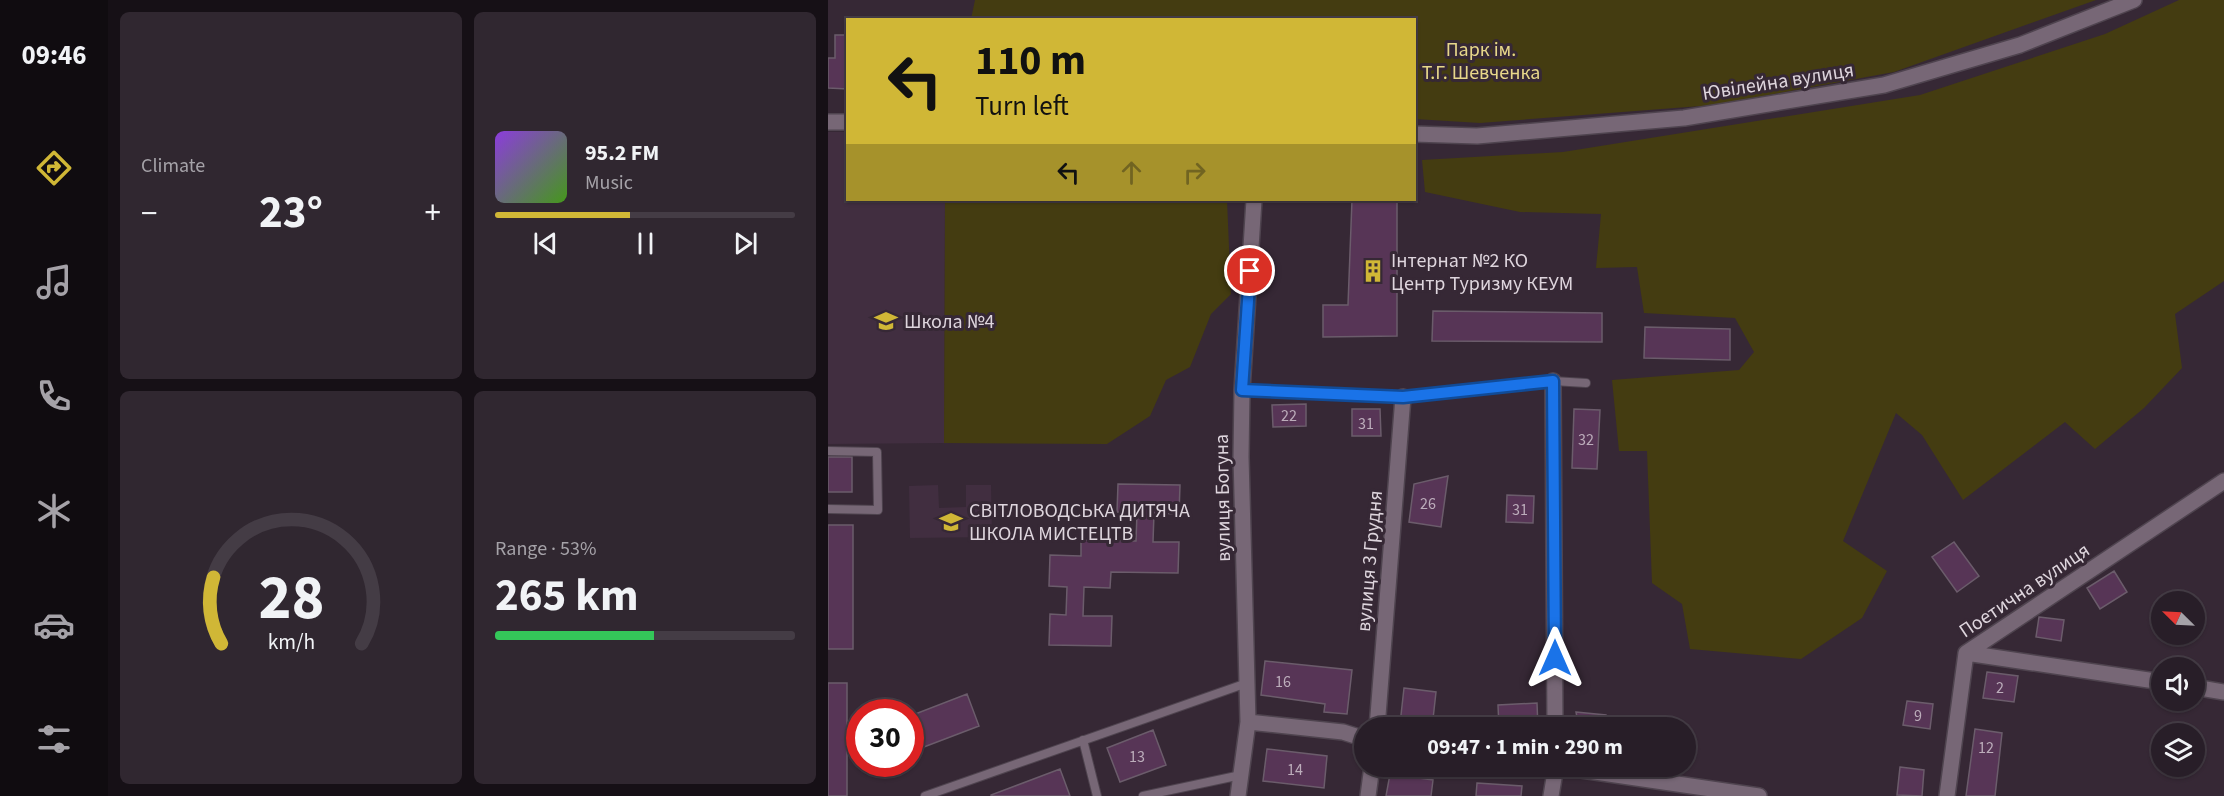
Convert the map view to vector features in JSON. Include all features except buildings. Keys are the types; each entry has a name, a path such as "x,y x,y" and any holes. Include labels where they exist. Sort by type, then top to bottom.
{"street":[{"name":"Ювілейна вулиця","path":"1416,134 1477,136 1684,118 1884,85 2020,45 2134,0"},
{"path":"828,122 846,122"},
{"name":"вулиця Богуна","path":"1239,796 1248,722 1241,457 1242,390 1254,201"},
{"path":"1553,381 1556,717"},
{"name":"вулиця 3 Грудня","path":"1378,717 1403,397"},
{"name":"Поетична вулиця","path":"1947,796 1966,653 2224,481"},
{"path":"1966,653 2151,680"},
{"path":"2205,689 2224,692"},
{"path":"1248,722 1343,732 1354,736"},
{"path":"1368,796 1371,777"},
{"path":"1551,796 1554,777"},
{"path":"1625,777 1759,796"}],"lane":[{"path":"1242,390 1403,397 1553,381 1586,383"},
{"path":"828,451 877,452 878,510 828,508"},
{"path":"925,796 1247,683"},
{"path":"1083,740 1097,796"},
{"path":"1143,796 1242,775"},
{"path":"955,786 957,796"}],"shaded area":[{"name":"Школа №4","path":"828,132 846,132 846,201 945,201 944,443 828,444"},
{"name":"СВІТЛОВОДСЬКА ДИТЯЧА ШКОЛА МИСТЕЦТВ","path":"938,485 939,508 966,507 966,485 991,485 992,537 910,538 909,486"}],"green space":[{"name":"Парк ім. Т.Г. Шевченка","path":"975,0 2096,0 1894,72 1714,105 1480,123 1416,119 1416,18 971,18"},
{"path":"2179,0 2224,0 2224,281 2175,314 2182,368 2144,408 2095,449 2065,422 1963,500 1922,435 1896,413 1843,541 1887,571 1862,618 1801,659 1690,649 1682,604 1652,583 1647,451 1619,451 1612,380 1739,370 1754,352 1735,318 1644,313 1637,267 1596,268 1601,214 1520,212 1425,192 1422,160 1563,152 1920,95 2105,34"},
{"path":"945,201 1227,201 1231,294 1211,314 1190,367 1166,380 1150,416 1107,444 944,443"}],"place":[{"name":"Інтернат №2 КО Центр Туризму КЕУМ","path":"1373,271"},
{"name":"Школа №4","path":"886,321"},
{"name":"СВІТЛОВОДСЬКА ДИТЯЧА ШКОЛА МИСТЕЦТВ","path":"951,522"}],"route":[{"path":"1250,271 1242,390 1403,397 1553,381 1555,658"}]}
